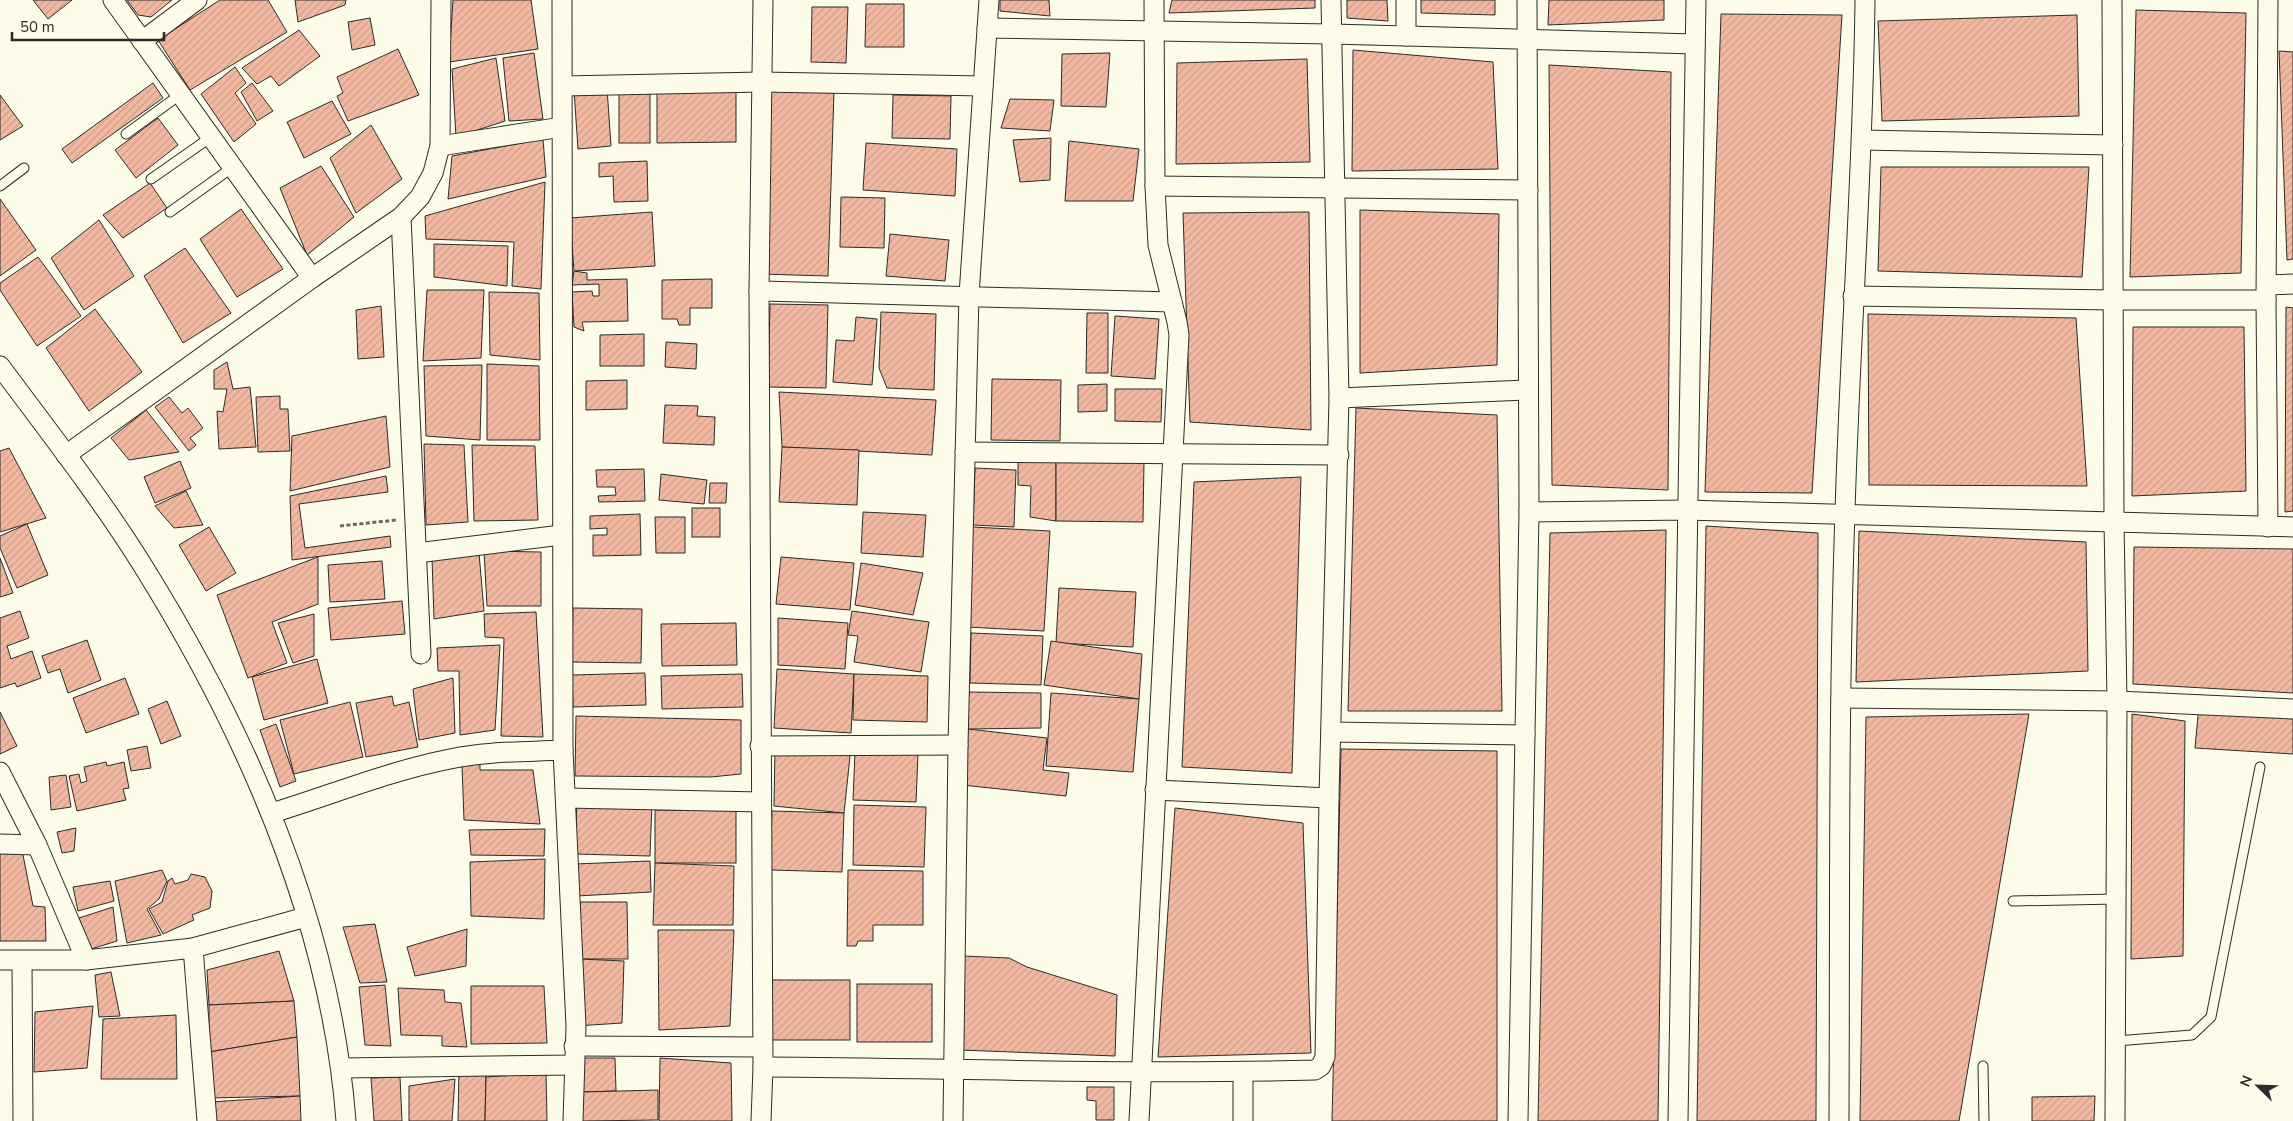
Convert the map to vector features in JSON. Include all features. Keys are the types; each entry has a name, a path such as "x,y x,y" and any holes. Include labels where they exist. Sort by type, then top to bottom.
{"street":[{"path":"113,0 312,278"},
{"path":"142,41 197,0"},
{"path":"66,455 411,208 428,186 438,160 440,146 441,0"},
{"path":"562,0 561,535 564,750 576,1026 573,1121"},
{"path":"761,1121 763,1067 758,291 763,0"},
{"path":"953,1121 958,745 968,296 989,0"},
{"path":"1139,1121 1178,335 1158,245 1155,186 1154,0"},
{"path":"763,1067 1243,1072 1314,1070 1321,1066 1325,1057 1329,798 1339,398 1332,0"},
{"path":"1406,0 1406,36"},
{"path":"1518,1121 1529,512 1528,0"},
{"path":"1678,1121 1686,510 1696,0"},
{"path":"1839,1121 1844,515 1853,296 1863,140 1865,0"},
{"path":"2112,0 2114,521 2117,701 2115,1121"},
{"path":"2268,0 2268,527"},
{"path":"987,28 1527,38 1695,44"},
{"path":"563,86 761,82 983,86"},
{"path":"440,146 562,127"},
{"path":"1863,140 2113,145"},
{"path":"1155,186 1528,190"},
{"path":"401,217 421,654"},
{"path":"1853,296 2113,300 2267,292 2293,284"},
{"path":"758,291 1172,302"},
{"path":"0,366 66,455 142,564 237,735 272,813 306,917 333,1018 342,1068 346,1121"},
{"path":"1339,398 1528,390"},
{"path":"965,452 1338,455"},
{"path":"1529,512 1686,510 2293,527"},
{"path":"417,553 561,535"},
{"path":"1841,698 2117,701 2293,709"},
{"path":"1331,732 1525,735"},
{"path":"760,746 958,745"},
{"path":"272,813 448,759 472,755 564,750"},
{"path":"0,772 37,845 86,960"},
{"path":"1155,790 1329,798"},
{"path":"566,798 761,802"},
{"path":"0,844 37,845"},
{"path":"0,960 86,960 192,948 306,917"},
{"path":"192,948 207,1121"},
{"path":"22,961 23,1121"},
{"path":"574,1046 762,1047"},
{"path":"342,1068 574,1065"},
{"path":"1242,1121 1243,1072"}],"lane":[{"path":"126,134 181,94"},
{"path":"151,179 211,137"},
{"path":"170,212 233,167"},
{"path":"0,186 24,168"},
{"path":"2116,1041 2192,1035 2211,1017 2260,767"},
{"path":"2013,901 2116,899"},
{"path":"1983,1066 1984,1121"}],"path":[{"path":"340,526 415,518"}],"building":[{"path":"33,0 72,0 48,19"},
{"path":"127,0 172,0 151,17 138,15"},
{"path":"220,0 268,0 287,32 190,90 158,40"},
{"path":"295,0 346,0 345,5 298,22"},
{"path":"453,0 531,0 538,49 449,62"},
{"path":"1000,0 1049,0 1050,16 1000,11"},
{"path":"1172,0 1315,0 1315,8 1169,13"},
{"path":"1347,0 1387,0 1388,21 1347,18"},
{"path":"1421,0 1495,0 1495,15 1421,13"},
{"path":"1549,0 1664,0 1664,20 1548,25"},
{"path":"866,4 904,4 904,47 865,47"},
{"path":"812,7 848,7 846,63 811,62"},
{"path":"2136,10 2246,13 2241,273 2130,277"},
{"path":"1721,14 1842,15 1812,493 1705,492"},
{"path":"2077,15 2079,116 1882,121 1878,21"},
{"path":"370,18 375,45 352,50 348,22"},
{"path":"299,30 320,56 279,86 271,76 257,84 242,68"},
{"path":"398,49 419,95 348,121 337,96 343,93 337,77"},
{"path":"1353,50 1493,62 1498,169 1352,171"},
{"path":"2279,51 2293,52 2293,259 2287,260"},
{"path":"534,53 543,119 509,121 503,58"},
{"path":"1110,53 1106,107 1061,106 1062,54"},
{"path":"496,58 505,121 456,137 452,69"},
{"path":"1307,59 1310,162 1176,164 1177,63"},
{"path":"1549,65 1671,72 1668,490 1552,485"},
{"path":"235,67 246,83 235,93 256,124 234,142 201,94"},
{"path":"153,83 163,98 72,163 62,149"},
{"path":"252,83 273,111 257,121 241,92"},
{"path":"657,87 736,87 736,142 657,143"},
{"path":"607,88 611,146 578,149 574,90"},
{"path":"619,89 650,89 650,143 619,143"},
{"path":"765,90 834,92 828,276 759,274"},
{"path":"0,95 23,126 0,140"},
{"path":"893,95 951,96 950,139 892,138"},
{"path":"1010,99 1054,100 1050,131 1001,128"},
{"path":"332,101 351,134 304,158 287,122"},
{"path":"158,118 178,145 136,178 115,150"},
{"path":"371,125 402,179 356,213 330,158"},
{"path":"1051,138 1050,180 1020,182 1013,140"},
{"path":"543,139 546,177 448,199 452,156"},
{"path":"1069,141 1139,149 1133,201 1065,201"},
{"path":"866,143 957,149 955,196 863,190"},
{"path":"647,161 648,201 614,202 613,176 599,177 599,163"},
{"path":"321,166 354,217 307,255 280,188"},
{"path":"1881,167 2089,167 2082,277 1878,271"},
{"path":"545,182 541,289 512,286 514,242 426,239 425,216"},
{"path":"150,183 167,208 123,238 103,215"},
{"path":"841,197 885,198 884,248 840,247"},
{"path":"0,199 36,250 0,276"},
{"path":"241,209 283,269 237,297 200,239"},
{"path":"1360,210 1499,214 1497,365 1360,373"},
{"path":"652,212 655,266 574,271 570,218"},
{"path":"1309,212 1311,430 1190,422 1183,213"},
{"path":"99,220 134,276 84,310 51,258"},
{"path":"890,234 949,240 945,281 886,276"},
{"path":"434,244 508,246 507,286 434,277"},
{"path":"185,248 231,313 183,343 144,276"},
{"path":"38,257 81,316 37,346 0,290 0,283"},
{"path":"574,271 587,273 587,280 627,279 628,321 582,322 584,331 574,327 572,292 592,291 593,296 599,296 599,284 572,285"},
{"path":"712,279 712,308 690,308 690,325 679,325 677,319 662,319 662,280"},
{"path":"427,290 484,290 481,358 423,361"},
{"path":"489,292 539,293 540,360 490,355"},
{"path":"770,304 828,305 826,388 768,387"},
{"path":"381,306 384,357 358,359 356,310"},
{"path":"2286,307 2293,308 2293,511 2285,512"},
{"path":"95,309 142,372 89,411 46,348"},
{"path":"881,312 936,314 934,390 887,388 879,368"},
{"path":"1087,313 1108,313 1108,373 1086,373"},
{"path":"1868,314 2076,318 2087,486 1869,485"},
{"path":"1115,316 1159,319 1155,379 1111,376"},
{"path":"856,317 877,319 872,385 833,382 836,340 854,341"},
{"path":"2133,327 2244,327 2246,491 2132,496"},
{"path":"644,334 644,366 600,366 600,335"},
{"path":"666,342 697,344 696,369 665,367"},
{"path":"227,362 233,389 250,387 256,447 219,449 217,411 223,412 227,389 214,389 214,370"},
{"path":"487,364 539,366 540,440 487,440"},
{"path":"482,365 480,440 426,436 424,366"},
{"path":"992,379 1061,380 1060,441 991,440"},
{"path":"627,380 627,409 586,410 586,381"},
{"path":"1107,384 1107,411 1078,412 1078,385"},
{"path":"1115,389 1162,389 1161,422 1115,421"},
{"path":"779,392 936,400 932,455 782,447"},
{"path":"280,396 280,409 288,409 290,451 258,452 256,397"},
{"path":"169,397 182,413 188,408 203,428 190,438 196,445 189,451 155,407"},
{"path":"665,405 698,406 697,416 715,417 714,445 663,443"},
{"path":"1356,408 1497,415 1502,711 1348,711"},
{"path":"146,410 179,452 129,460 111,438"},
{"path":"386,416 390,467 290,491 292,436"},
{"path":"424,444 464,445 468,522 426,525"},
{"path":"472,445 535,446 538,520 474,521"},
{"path":"782,447 859,450 857,505 779,502"},
{"path":"9,448 46,518 0,532 0,451"},
{"path":"180,461 191,488 155,503 144,477"},
{"path":"1056,461 1056,521 1030,517 1031,486 1018,485 1018,462"},
{"path":"1056,461 1144,462 1143,522 1056,521"},
{"path":"975,468 1016,470 1014,527 973,525"},
{"path":"644,469 645,501 599,502 598,496 616,495 615,487 597,487 596,470"},
{"path":"661,474 707,480 704,504 659,500"},
{"path":"386,476 388,492 299,504 305,548 390,536 391,547 292,560 290,496"},
{"path":"1301,477 1292,773 1182,767 1194,482"},
{"path":"710,483 727,483 726,503 709,503"},
{"path":"186,491 203,525 174,528 155,506"},
{"path":"692,508 720,508 720,537 692,537"},
{"path":"863,512 926,515 923,557 861,553"},
{"path":"640,514 641,555 593,556 593,535 607,535 607,528 590,529 590,516"},
{"path":"655,517 685,517 685,553 656,553"},
{"path":"27,524 48,575 17,588 0,548 0,536"},
{"path":"1706,526 1818,533 1816,1121 1697,1121"},
{"path":"209,527 236,573 206,591 179,545"},
{"path":"972,527 1050,531 1044,631 966,627"},
{"path":"1666,530 1658,1121 1538,1121 1550,533"},
{"path":"1859,531 2086,542 2088,671 1856,682"},
{"path":"2134,547 2293,549 2293,693 2133,684"},
{"path":"484,551 541,552 541,606 487,606"},
{"path":"479,553 484,611 434,619 432,558"},
{"path":"318,557 318,604 272,622 287,663 248,678 217,595"},
{"path":"781,557 854,563 850,610 776,604"},
{"path":"0,558 13,593 0,597"},
{"path":"382,561 385,599 330,602 328,565"},
{"path":"861,563 923,573 913,615 855,605"},
{"path":"1059,588 1136,592 1133,647 1056,643"},
{"path":"402,601 405,634 331,640 328,608"},
{"path":"573,608 642,609 641,663 572,662"},
{"path":"20,611 29,638 7,646 11,659 32,651 41,678 17,687 15,683 0,688 0,618"},
{"path":"852,611 929,622 921,672 854,662 858,636 848,635"},
{"path":"536,612 543,737 501,736 504,638 485,637 484,614"},
{"path":"314,614 314,656 293,663 278,623"},
{"path":"778,618 848,623 845,669 778,665"},
{"path":"736,623 737,665 662,666 661,624"},
{"path":"971,633 1043,636 1041,685 970,683"},
{"path":"87,640 101,680 68,693 60,669 48,673 42,656"},
{"path":"1051,641 1142,654 1139,699 1044,685"},
{"path":"500,645 495,730 460,735 459,671 438,671 437,648"},
{"path":"317,659 328,703 264,720 252,677"},
{"path":"777,669 854,674 851,733 774,728"},
{"path":"645,673 646,705 573,707 572,675"},
{"path":"742,674 743,707 662,709 661,676"},
{"path":"854,674 928,676 927,722 853,720"},
{"path":"125,678 139,714 86,733 73,698"},
{"path":"453,678 455,733 419,740 413,689"},
{"path":"968,692 1041,693 1041,728 968,729"},
{"path":"1051,693 1139,699 1133,772 1046,766"},
{"path":"392,696 394,706 409,702 418,747 366,757 356,703"},
{"path":"167,701 181,736 161,744 148,709"},
{"path":"350,702 363,757 294,774 280,720"},
{"path":"2199,705 2293,719 2293,754 2195,748"},
{"path":"0,712 17,746 0,754"},
{"path":"2029,714 1959,1121 1860,1121 1866,717"},
{"path":"2132,714 2185,721 2183,956 2131,959"},
{"path":"576,716 741,720 741,774 711,777 575,776"},
{"path":"276,724 296,781 280,787 260,730"},
{"path":"968,729 1047,738 1043,770 1069,773 1066,796 962,785"},
{"path":"147,746 151,768 131,771 127,750"},
{"path":"775,746 851,747 844,813 774,806"},
{"path":"1341,749 1497,751 1497,1121 1332,1121"},
{"path":"855,752 918,754 916,802 853,800"},
{"path":"106,762 107,766 124,762 129,788 123,789 126,800 77,811 69,776 79,774 81,783 87,781 84,767"},
{"path":"480,763 480,770 533,770 540,824 464,820 462,766"},
{"path":"66,775 71,807 51,810 49,777"},
{"path":"577,800 652,802 650,856 575,854"},
{"path":"854,805 926,807 924,867 853,865"},
{"path":"1175,808 1303,823 1311,1053 1158,1057"},
{"path":"655,810 736,810 736,863 655,863"},
{"path":"772,811 844,813 842,872 770,870"},
{"path":"76,828 74,851 62,853 57,832"},
{"path":"545,829 544,856 471,855 469,830"},
{"path":"22,850 33,906 45,907 46,941 0,941 0,852"},
{"path":"545,859 544,919 471,916 470,862"},
{"path":"650,861 651,892 576,896 575,864"},
{"path":"655,863 734,866 733,925 653,925"},
{"path":"162,870 167,881 159,899 147,909 161,935 127,943 115,881"},
{"path":"848,870 923,871 923,925 873,925 873,941 858,941 856,946 847,946"},
{"path":"191,874 205,877 212,891 210,908 192,915 194,920 163,934 149,909 162,902 168,881 172,878 175,884 188,880"},
{"path":"110,881 114,901 78,911 73,887"},
{"path":"580,902 627,902 628,959 580,959"},
{"path":"113,907 117,941 91,949 79,918"},
{"path":"375,924 387,982 360,983 343,927"},
{"path":"467,929 466,966 415,976 407,947"},
{"path":"658,930 734,930 730,1026 659,1030"},
{"path":"279,951 294,1001 209,1005 207,970"},
{"path":"963,956 1009,958 1027,967 1117,995 1115,1056 960,1050"},
{"path":"580,959 624,961 622,1023 576,1026"},
{"path":"111,972 120,1016 99,1017 95,975"},
{"path":"771,980 850,980 850,1040 771,1040"},
{"path":"857,984 932,984 932,1042 857,1042"},
{"path":"385,985 391,1046 365,1045 359,987"},
{"path":"471,986 544,986 547,1043 471,1044"},
{"path":"398,988 444,990 445,1002 461,1003 467,1047 442,1046 442,1036 401,1035"},
{"path":"294,1001 297,1037 209,1052 209,1005"},
{"path":"93,1006 87,1068 34,1072 35,1012"},
{"path":"176,1015 177,1079 101,1079 103,1019"},
{"path":"297,1037 300,1096 209,1098 209,1052"},
{"path":"581,1058 615,1058 616,1091 582,1092"},
{"path":"660,1058 731,1063 732,1121 659,1121"},
{"path":"459,1069 486,1070 485,1121 458,1121"},
{"path":"546,1073 547,1121 485,1121 486,1077"},
{"path":"400,1077 402,1121 374,1121 371,1078"},
{"path":"455,1079 452,1121 409,1121 409,1086"},
{"path":"1087,1087 1114,1087 1114,1120 1096,1120 1096,1101 1087,1100"},
{"path":"658,1090 658,1120 582,1121 582,1092"},
{"path":"300,1096 301,1121 213,1121 211,1102"},
{"path":"2095,1096 2094,1121 2032,1121 2032,1097"}]}
